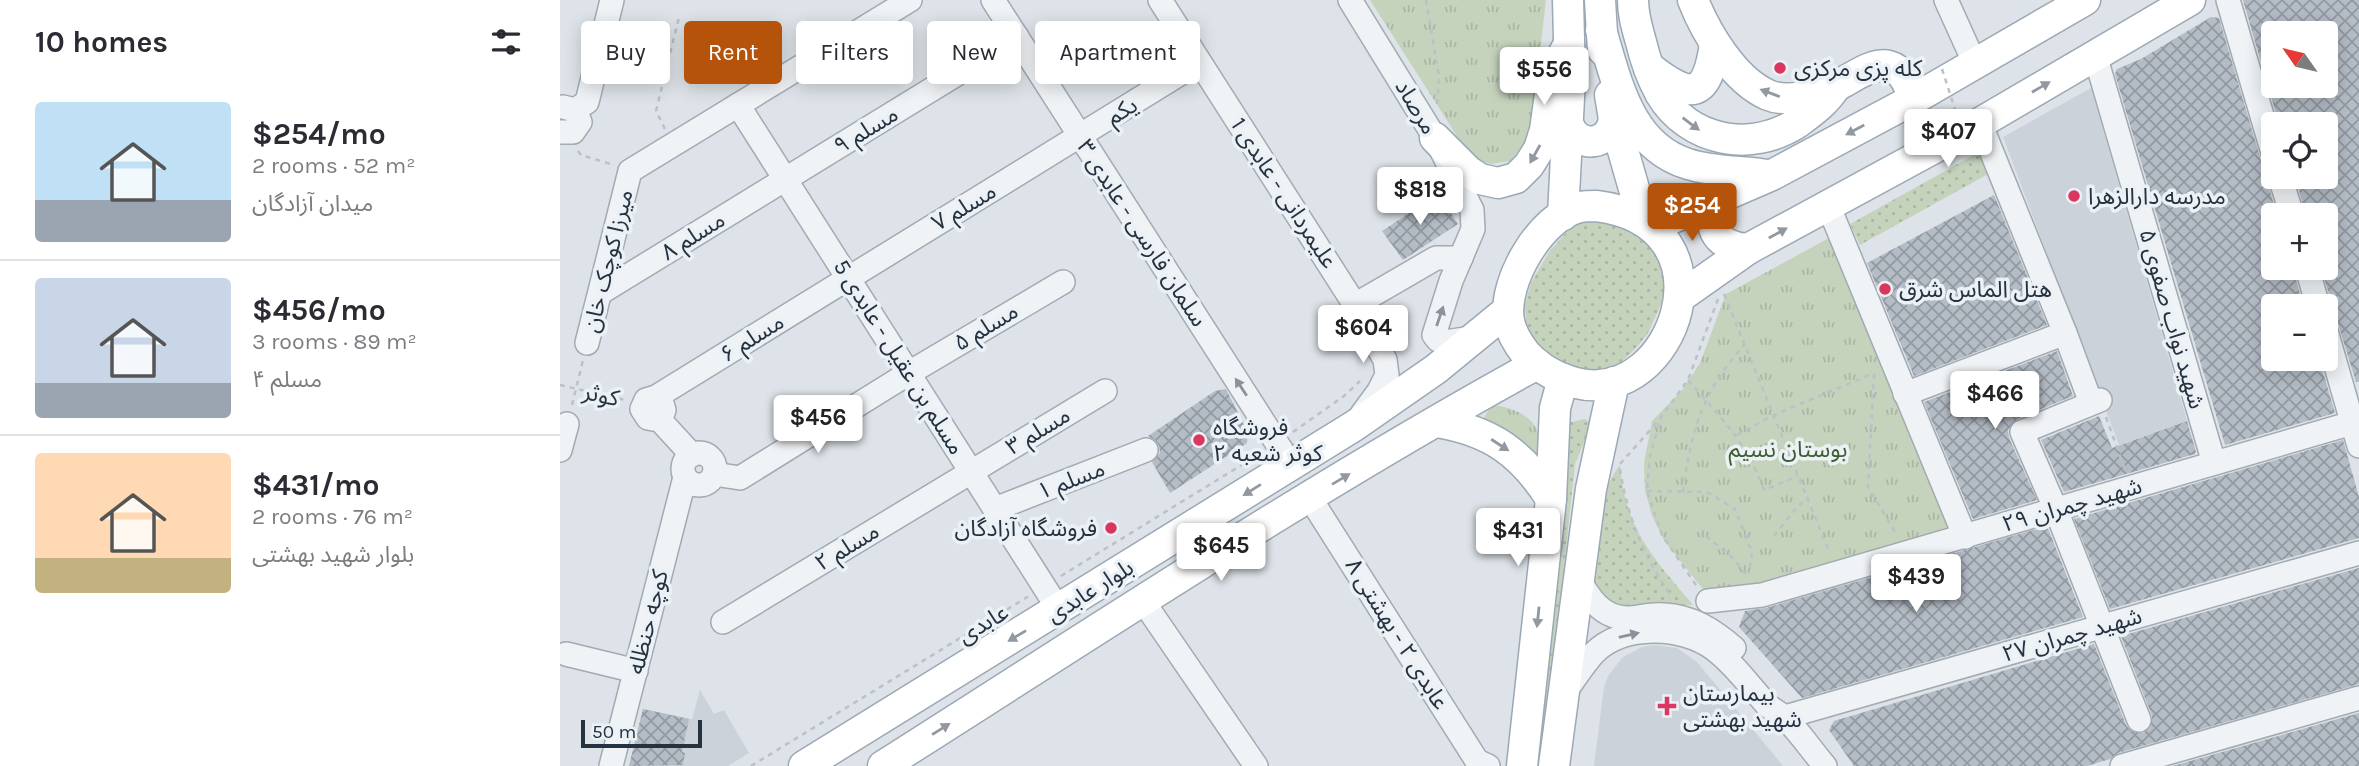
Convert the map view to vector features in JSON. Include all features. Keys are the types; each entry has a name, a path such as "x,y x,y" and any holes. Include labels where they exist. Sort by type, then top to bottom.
{"main road":[{"path":"1563,215 1569,126 1568,0"},
{"path":"1600,0 1601,30 1614,119 1647,223"},
{"path":"1633,0 1633,12 1660,93 1673,110 1696,130 1726,139 1752,140 1783,132 1813,111 1830,96 1836,86"},
{"path":"1693,0 1715,44 1743,77 1768,95 1790,99 1836,86 1872,68 1891,66 1900,72 1914,99"},
{"path":"1647,223 1772,175 1914,99 2085,0"},
{"path":"1679,297 1748,249 1828,205 1973,134 2095,55 2190,0"},
{"path":"1601,30 1626,108 1643,135 1664,154 1688,164 1772,175"},
{"path":"1435,138 1480,179 1498,183 1516,178 1529,166 1539,149 1545,130 1553,72 1569,44"},
{"path":"1650,68 1674,86 1686,90 1698,88 1706,81 1711,70 1715,44"},
{"path":"1569,126 1572,133 1583,142 1598,142 1610,133 1614,119"},
{"path":"1722,196 1714,206 1712,219 1715,232 1723,242 1735,248 1748,249"},
{"path":"1596,206 1620,210 1647,223 1663,238 1678,265 1679,297 1675,318 1656,353 1636,372 1614,382 1581,384 1563,379 1537,364 1516,338 1509,323 1508,310 1516,273 1543,232 1563,215 1579,207 1596,206"},
{"name":"بلوار عابدی","path":"804,766 1051,598 1284,454 1354,426 1415,384 1508,310"},
{"name":"بلوار عابدی","path":"883,766 1310,498 1537,364"},
{"path":"1522,766 1551,499 1555,408 1563,379"},
{"path":"1554,766 1578,577 1597,455 1614,382"},
{"path":"1437,422 1471,430 1503,446 1522,461 1551,499"},
{"path":"1553,450 1570,441 1581,442 1591,447 1597,455"}],"street":[{"path":"567,108 587,102 612,0"},
{"name":"میرزا کوچک خان","path":"587,344 630,171 910,0"},
{"name":"سلمان فارسی - عابدی ۳","path":"993,0 1007,21"},
{"name":"علیمردانی - عابدی 1","path":"1160,0 1173,21"},
{"name":"مرصاد","path":"1350,0 1435,138 1472,210 1473,229 1434,335 1438,341 1445,342 1472,338"},
{"path":"1946,0 1975,64"},
{"path":"2228,0 2261,112"},
{"name":"سلمان فارسی - عابدی ۳","path":"1021,43 1284,454"},
{"name":"شهید نواب صفوی ۵","path":"2095,55 2214,463"},
{"name":"علیمردانی - عابدی 1","path":"1200,64 1355,305 1385,359"},
{"name":"مسلم ۹","path":"786,179 941,84"},
{"name":"یکم","path":"1081,137 1164,84"},
{"name":"مسلم بن عقیل - عابدی 5","path":"738,105 1051,598"},
{"path":"562,133 573,132 579,126 579,117 567,108"},
{"path":"1973,134 2095,401 2022,432 2056,510 2139,720"},
{"name":"مسلم ۷","path":"848,278 1081,137"},
{"name":"مسلم ۸","path":"600,293 786,179"},
{"path":"1828,205 1884,370 1905,394 1965,537"},
{"path":"1355,305 1436,258 1461,258"},
{"name":"مسلم ۶","path":"653,406 848,278"},
{"name":"مسلم ۵","path":"715,474 740,478 1063,282"},
{"path":"1905,394 2065,333"},
{"path":"1354,426 1387,375 1385,359"},
{"path":"2338,367 2356,422 2359,446"},
{"name":"مسلم ۳","path":"971,471 1105,391"},
{"path":"653,406 692,455"},
{"name":"شهید چمران ۲۹","path":"1708,601 1762,595 2356,422"},
{"path":"560,450 566,424"},
{"name":"مسلم ۱","path":"995,509 1146,450"},
{"path":"692,455 707,455 715,467 715,474 711,481 697,485 685,477 683,468 692,455"},
{"name":"مسلم ۲","path":"723,622 971,471"},
{"name":"کوچه حنظله","path":"611,766 685,477"},
{"name":"عابدی ۲ - بهشتی ۸","path":"1310,498 1477,761 1488,766"},
{"name":"شهید چمران ۲۷","path":"1785,717 2359,553"},
{"path":"1578,577 1594,603 1614,615 1627,618 1664,614 1693,621 1703,625 1736,650 1779,702 1785,717 1825,766"},
{"path":"1143,601 1256,766"},
{"path":"1563,695 1594,653 1607,643 1621,636 1670,632 1712,647 1769,707 1785,717"},
{"path":"562,656 636,671"},
{"path":"2122,766 2155,762 2359,698"}],"path":[{"path":"1426,0 1439,77 1435,138"},
{"path":"672,145 656,111 679,17"},
{"path":"1942,69 1973,134"},
{"path":"562,133 581,155 630,171"},
{"path":"1693,621 1662,583 1639,541 1630,516 1619,465 1661,417 1688,380 1722,288 1838,573"},
{"path":"566,424 587,344"},
{"path":"1683,492 1691,441 1705,400 1723,370 1745,344"},
{"name":"عابدی","path":"751,766 1051,598 1284,454 1385,359"},
{"path":"1737,435 1774,415 1884,370"},
{"path":"1884,370 1868,487 1908,553"},
{"path":"1688,380 1737,435 1756,468 1763,490 1798,476"},
{"name":"کوثر","path":"560,386 653,406"},
{"path":"2095,401 2131,488"},
{"path":"1661,417 1650,456 1647,491 1662,535 1708,601"},
{"path":"1647,491 1707,492 1735,509 1752,552 1749,574"},
{"path":"1774,536 1807,497"},
{"path":"1706,536 1734,559 1762,595"}],"shaded area":[{"path":"2091,88 2187,421 2119,445 2003,137"},
{"name":"بیمارستان شهید بهشتی","path":"1654,645 1677,648 1697,662 1783,766 1594,766 1604,687 1608,676 1623,657 1642,647"},
{"path":"700,690 714,714 724,710 749,753 728,766 629,766 643,709 692,719"}],"green space":[{"path":"1370,0 1546,0 1530,138 1510,161 1491,164 1471,158"},
{"path":"1981,151 1990,173 1860,245 1850,224"},
{"path":"1617,216 1666,259 1664,298 1647,335 1619,364 1600,372 1561,368 1533,342 1526,324 1525,304 1531,283 1549,252 1571,227 1585,219"},
{"name":"بوستان نسیم","path":"1831,237 1951,527 1711,599 1665,542 1652,516 1645,490 1644,463 1652,421 1683,389 1700,363 1726,294"},
{"path":"1492,405 1520,413 1535,426 1539,441 1538,467 1480,424"},
{"path":"1585,419 1592,423 1575,464 1543,766 1538,766 1559,566 1567,423"},
{"path":"1620,465 1628,508 1635,525 1654,557 1693,605 1618,609 1593,590 1591,578 1602,504 1612,476"}],"building":[{"path":"2243,0 2359,0 2359,382 2356,382 2338,323 2338,294 2329,294 2325,280 2338,280 2338,203 2303,203 2298,189 2338,189 2338,112 2276,112 2271,98 2338,98 2338,21 2261,21 2261,62"},
{"path":"2211,17 2219,18 2261,161 2261,189 2269,189 2273,203 2261,203 2261,280 2296,280 2300,294 2261,294 2261,371 2323,371 2335,413 2225,445 2115,74 2117,69 2141,59"},
{"path":"1438,194 1458,224 1403,260 1382,231"},
{"path":"1994,195 2047,325 1914,376 1867,263"},
{"path":"2057,351 2073,396 2017,419 2008,430 2009,438 2037,500 1973,519 1924,402"},
{"name":"فروشگاه کوثر شعبه ۲","path":"1226,389 1248,433 1247,443 1170,493 1152,462 1160,453 1159,446 1148,436 1215,391"},
{"path":"2099,416 2112,448 2187,421 2196,452 2064,492 2041,440"},
{"path":"2343,440 2359,497 2359,538 2110,609 2074,519"},
{"path":"2047,526 2083,617 1802,698 1739,627 1745,611 1766,608"},
{"path":"2359,568 2359,684 2118,753 2110,759 2087,766 1854,766 1829,730 1834,721 2094,644 2126,725 2131,731 2143,733 2150,728 2152,716 2121,636"},
{"path":"643,709 689,719 682,752 685,753 683,765 629,766"},
{"path":"2359,713 2359,766 2173,766"}],"place":[{"name":"کله پزی مرکزی","path":"1780,68"},
{"name":"مدرسه دارالزهرا","path":"2074,196"},
{"name":"هتل الماس شرق","path":"1885,289"},
{"name":"فروشگاه کوثر شعبه ۲","path":"1199,440"},
{"name":"فروشگاه آزادگان","path":"1111,528"},
{"name":"بیمارستان شهید بهشتی","path":"1667,706"}]}
